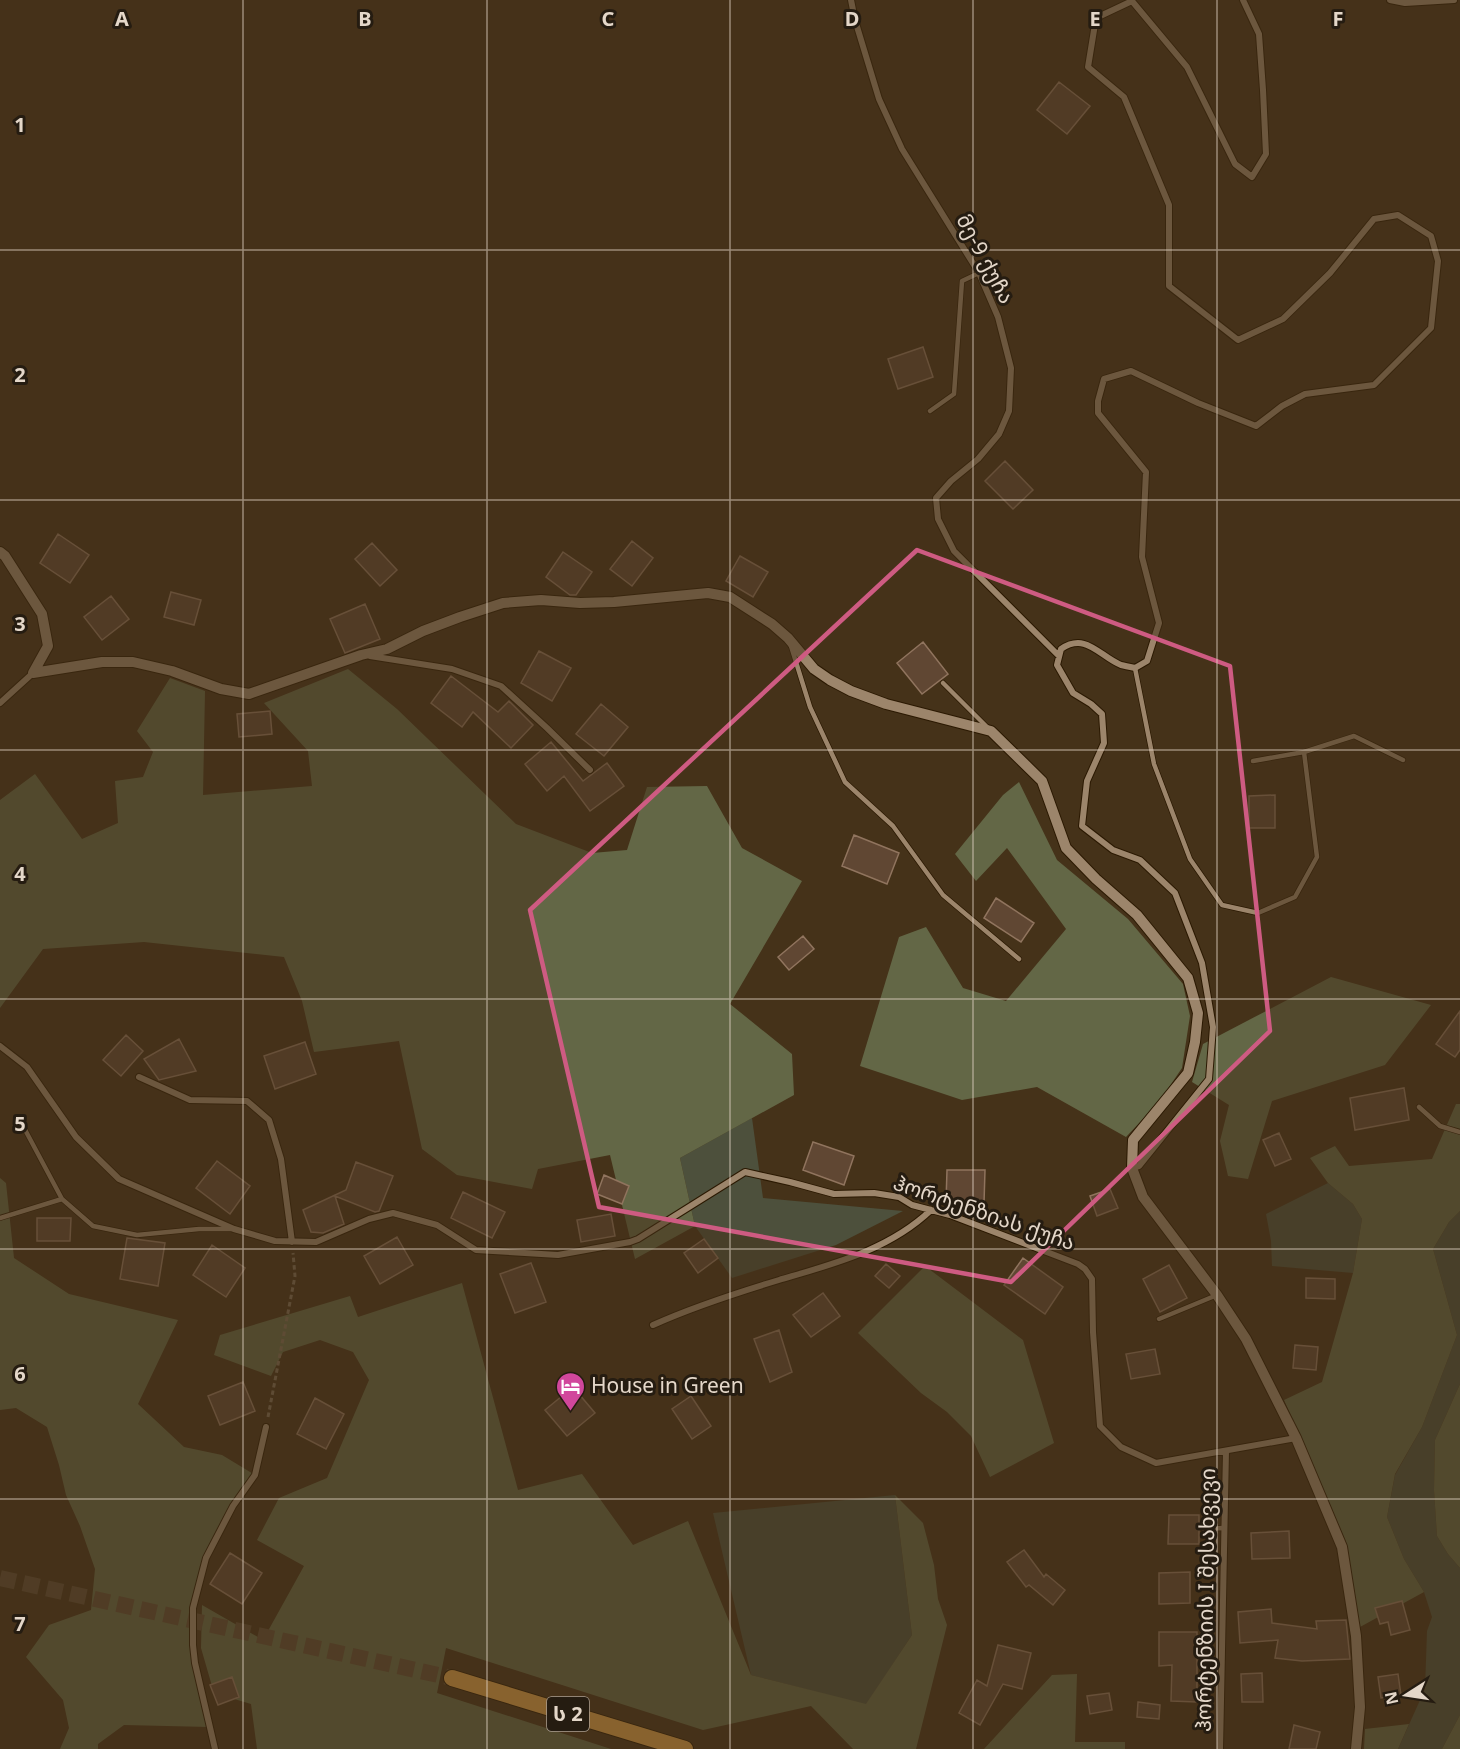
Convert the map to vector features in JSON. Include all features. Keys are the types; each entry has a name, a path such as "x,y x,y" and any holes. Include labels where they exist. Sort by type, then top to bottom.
{"highway":[{"name":"ს 2","path":"452,1678 685,1749"}],"street":[{"name":"მე-9 ქუჩა","path":"852,0 855,20 879,99 898,139 979,273 998,317 1011,368 1009,411 999,434 978,459 951,481 936,498 938,519 954,551 1059,656"},
{"path":"1132,1168 1139,1166 1209,1079 1213,1027 1202,963 1174,893 1140,860 1113,850 1082,826 1087,781 1104,743 1102,714 1073,693 1057,664 1061,649 1071,643 1087,644 1121,665 1135,668 1147,662 1159,623 1142,557 1146,472 1098,413 1098,400 1104,379 1131,371 1197,403 1256,426 1282,406 1305,394 1374,385 1431,328 1438,261 1431,236 1398,215 1374,219 1330,273 1282,319 1238,340 1169,286 1168,205 1124,97 1088,66 1096,18 1132,1 1187,67 1236,164 1252,177 1266,154 1263,90 1259,34 1243,0"},
{"path":"1390,0 1405,3 1454,0"},
{"path":"0,552 5,556 42,614 48,646 33,673 0,703"},
{"path":"33,673 102,662 133,662 172,671 228,691 249,694 361,655 387,649 423,631 503,603 541,600 580,603 614,602 708,593 730,597 772,624 788,638 814,669 852,691 886,704 991,731 1042,781 1066,848 1096,879 1137,915 1188,978 1198,1013 1195,1042 1188,1073 1133,1140 1132,1168 1143,1197 1217,1295 1246,1339 1296,1438 1342,1547 1356,1636 1360,1707 1356,1749"},
{"path":"361,655 452,669 501,686 590,770"},
{"name":"ჰორტენზიას ქუჩა","path":"0,1046 27,1068 76,1137 119,1179 234,1229 275,1241 316,1242 369,1219 393,1213 437,1226 476,1250 558,1255 638,1239 746,1172 834,1194 874,1193 899,1197 912,1205 971,1223 1078,1264 1085,1269 1092,1280 1093,1332 1100,1426 1121,1447 1156,1463 1296,1438"},
{"path":"139,1077 190,1100 247,1101 269,1120 281,1160 292,1242"},
{"path":"653,1325 685,1310 873,1250 916,1225 931,1210"},
{"path":"215,1749 195,1663 193,1608 206,1558 233,1506 255,1475 266,1427"},
{"name":"ჰორტენზიის I შესახვევი","path":"1220,1749 1226,1451"}],"lane":[{"path":"930,411 954,394 962,281 979,273"},
{"path":"788,638 810,707 845,782 893,825 943,895 1019,959"},
{"path":"1135,668 1154,764 1190,859 1222,905 1258,913 1295,897 1317,856 1304,752"},
{"path":"943,683 991,731"},
{"path":"1253,761 1304,752 1354,736 1403,760"},
{"path":"1419,1107 1440,1126 1460,1132"},
{"path":"22,1124 62,1199 93,1226 137,1235 199,1229 234,1229"},
{"path":"0,1218 62,1199"},
{"path":"1159,1319 1217,1295"},
{"path":"1204,1529 1224,1528"}],"path":[{"path":"266,1427 295,1276 292,1242"}],"highlighted area":[{"path":"917,550 1230,666 1270,1031 1011,1282 599,1207 530,910"}],"green space":[{"path":"348,669 397,709 516,824 592,853 627,850 647,787 707,786 742,848 802,881 730,1004 792,1054 794,1095 680,1158 695,1226 635,1259 610,1155 538,1169 532,1189 457,1175 422,1149 399,1041 314,1052 302,1001 284,957 144,942 43,949 0,1008 0,800 35,774 82,839 118,823 115,781 143,777 153,752 137,731 170,678 205,691 203,795 312,786 308,751 264,703"},
{"path":"1019,782 1057,860 1128,919 1183,984 1190,1016 1182,1068 1159,1102 1126,1137 1037,1087 962,1100 860,1066 899,937 926,927 963,988 1006,1001 1066,929 1007,848 976,881 955,854 1003,795"},
{"path":"1331,977 1431,1005 1385,1065 1272,1101 1248,1179 1228,1176 1220,1141 1229,1105 1192,1082 1203,1044"},
{"path":"1456,1104 1460,1104 1460,1211 1449,1222 1433,1249 1457,1335 1422,1427 1395,1474 1387,1517 1404,1559 1424,1592 1360,1627 1346,1542 1284,1400 1322,1382 1353,1273 1362,1219 1353,1204 1328,1183 1310,1158 1335,1146 1349,1166 1432,1159"},
{"path":"752,1118 763,1198 903,1211 836,1245 732,1278 695,1226 680,1158"},
{"path":"0,1178 6,1183 14,1258 69,1294 178,1320 138,1404 184,1447 222,1455 255,1475 218,1534 200,1576 195,1599 192,1622 193,1645 210,1727 124,1725 98,1744 98,1749 60,1749 69,1728 63,1700 26,1657 49,1625 91,1610 95,1569 66,1495 47,1427 16,1408 0,1410"},
{"path":"1328,1183 1353,1204 1362,1219 1353,1273 1272,1266 1271,1241 1266,1214"},
{"path":"1460,1211 1460,1384 1435,1440 1434,1490 1437,1536 1460,1568 1460,1715 1442,1749 1398,1749 1425,1689 1427,1631 1432,1617 1424,1592 1404,1559 1387,1517 1395,1475 1422,1427 1457,1335 1433,1249 1449,1222"},
{"path":"925,1266 1023,1340 1054,1443 990,1477 971,1436 947,1412 921,1393 858,1333"},
{"path":"462,1283 518,1490 582,1474 633,1545 688,1521 751,1675 866,1704 912,1635 895,1495 923,1523 934,1565 938,1599 947,1625 916,1749 853,1749 811,1706 703,1730 446,1648 437,1693 611,1749 257,1749 251,1704 214,1693 201,1648 202,1605 263,1640 304,1566 257,1540 279,1498 327,1478 369,1380 353,1352 320,1340 283,1352 271,1376 214,1355 220,1335 350,1296 358,1317"},
{"path":"1460,1384 1460,1568 1437,1536 1434,1490 1435,1440"},
{"path":"895,1495 912,1635 866,1705 751,1675 713,1513"},
{"path":"1077,1674 1075,1742 1125,1742 1125,1749 984,1749 1052,1675"},
{"path":"1460,1715 1460,1749 1442,1749"},
{"path":"1409,1724 1398,1749 1364,1749 1365,1729"}],"building":[{"path":"1059,82 1090,106 1067,134 1037,110"},
{"path":"923,347 933,377 898,389 888,359"},
{"path":"1005,461 1033,490 1013,509 985,481"},
{"path":"58,534 89,555 70,583 40,563"},
{"path":"632,541 653,558 632,586 610,569"},
{"path":"372,543 397,570 380,586 355,559"},
{"path":"563,552 592,572 576,595 570,595 546,577"},
{"path":"740,556 768,572 753,597 726,581"},
{"path":"171,592 201,600 194,625 164,617"},
{"path":"111,596 129,619 102,640 84,617"},
{"path":"365,604 380,639 345,653 330,619"},
{"path":"923,642 948,674 922,694 897,663"},
{"path":"539,651 571,668 552,701 521,683"},
{"path":"451,676 498,712 509,701 533,725 511,748 473,712 462,727 431,703"},
{"path":"601,704 628,727 604,756 576,734"},
{"path":"270,711 272,734 239,737 237,714"},
{"path":"551,742 583,781 607,763 624,786 590,811 564,776 547,791 525,764"},
{"path":"1275,795 1275,828 1249,828 1249,796"},
{"path":"854,835 899,853 887,884 842,866"},
{"path":"996,898 1034,923 1021,942 984,918"},
{"path":"803,936 814,949 789,970 778,957"},
{"path":"1460,1011 1460,1050 1455,1057 1436,1044"},
{"path":"126,1035 143,1051 121,1076 103,1060"},
{"path":"179,1039 196,1071 159,1080 144,1059"},
{"path":"305,1042 316,1074 275,1089 264,1056"},
{"path":"1404,1088 1409,1120 1355,1130 1350,1098"},
{"path":"1279,1133 1291,1159 1275,1166 1263,1140"},
{"path":"813,1142 854,1156 844,1185 803,1170"},
{"path":"217,1161 250,1186 230,1214 196,1188"},
{"path":"356,1162 393,1176 379,1211 375,1212 335,1196 344,1224 323,1233 311,1232 303,1210 346,1190"},
{"path":"947,1170 985,1170 984,1203 946,1202"},
{"path":"604,1175 629,1186 622,1204 597,1194"},
{"path":"1110,1189 1118,1208 1097,1216 1090,1196"},
{"path":"463,1192 505,1212 492,1238 451,1218"},
{"path":"611,1214 615,1236 581,1242 577,1220"},
{"path":"37,1218 71,1218 70,1241 37,1241"},
{"path":"397,1237 413,1265 380,1284 364,1256"},
{"path":"127,1238 165,1243 158,1286 120,1279"},
{"path":"704,1239 718,1258 698,1273 684,1253"},
{"path":"212,1245 245,1268 226,1297 193,1275"},
{"path":"1023,1258 1063,1287 1045,1314 1004,1285"},
{"path":"531,1263 546,1302 515,1313 500,1274"},
{"path":"886,1264 900,1276 889,1288 875,1276"},
{"path":"1169,1265 1187,1298 1160,1312 1143,1279"},
{"path":"1306,1278 1335,1279 1335,1299 1306,1298"},
{"path":"823,1293 840,1316 811,1337 793,1315"},
{"path":"779,1330 792,1372 770,1382 754,1339"},
{"path":"1295,1345 1318,1347 1316,1370 1293,1368"},
{"path":"1155,1349 1160,1374 1131,1379 1126,1354"},
{"path":"243,1382 255,1411 220,1425 208,1396"},
{"name":"House in Green","path":"573,1387 595,1413 567,1436 545,1410"},
{"path":"691,1396 711,1426 692,1439 672,1409"},
{"path":"315,1398 344,1414 326,1449 297,1434"},
{"path":"1169,1515 1199,1515 1199,1544 1168,1544"},
{"path":"1289,1531 1290,1558 1252,1559 1251,1533"},
{"path":"1024,1550 1044,1577 1046,1574 1065,1590 1053,1605 1029,1585 1026,1587 1007,1562"},
{"path":"230,1553 262,1573 242,1604 210,1584"},
{"path":"1190,1572 1190,1603 1159,1604 1159,1573"},
{"path":"1402,1601 1410,1630 1391,1635 1388,1622 1380,1624 1375,1608"},
{"path":"1271,1609 1272,1623 1317,1629 1316,1621 1346,1620 1350,1659 1302,1661 1275,1658 1278,1640 1240,1643 1238,1612"},
{"path":"1159,1632 1197,1632 1197,1702 1171,1701 1172,1665 1159,1666"},
{"path":"998,1645 1031,1653 1022,1689 1003,1684 980,1725 959,1713 977,1680 987,1686"},
{"path":"1262,1673 1263,1702 1242,1702 1241,1674"},
{"path":"1398,1674 1401,1695 1381,1698 1378,1677"},
{"path":"232,1677 239,1697 218,1705 210,1685"},
{"path":"1109,1693 1112,1710 1090,1714 1087,1696"},
{"path":"1138,1702 1160,1705 1159,1719 1137,1717"},
{"path":"1294,1725 1320,1732 1316,1749 1289,1749"}],"tunnel":[{"path":"0,1578 452,1678"}],"place":[{"name":"House in Green","path":"570,1412"}]}
